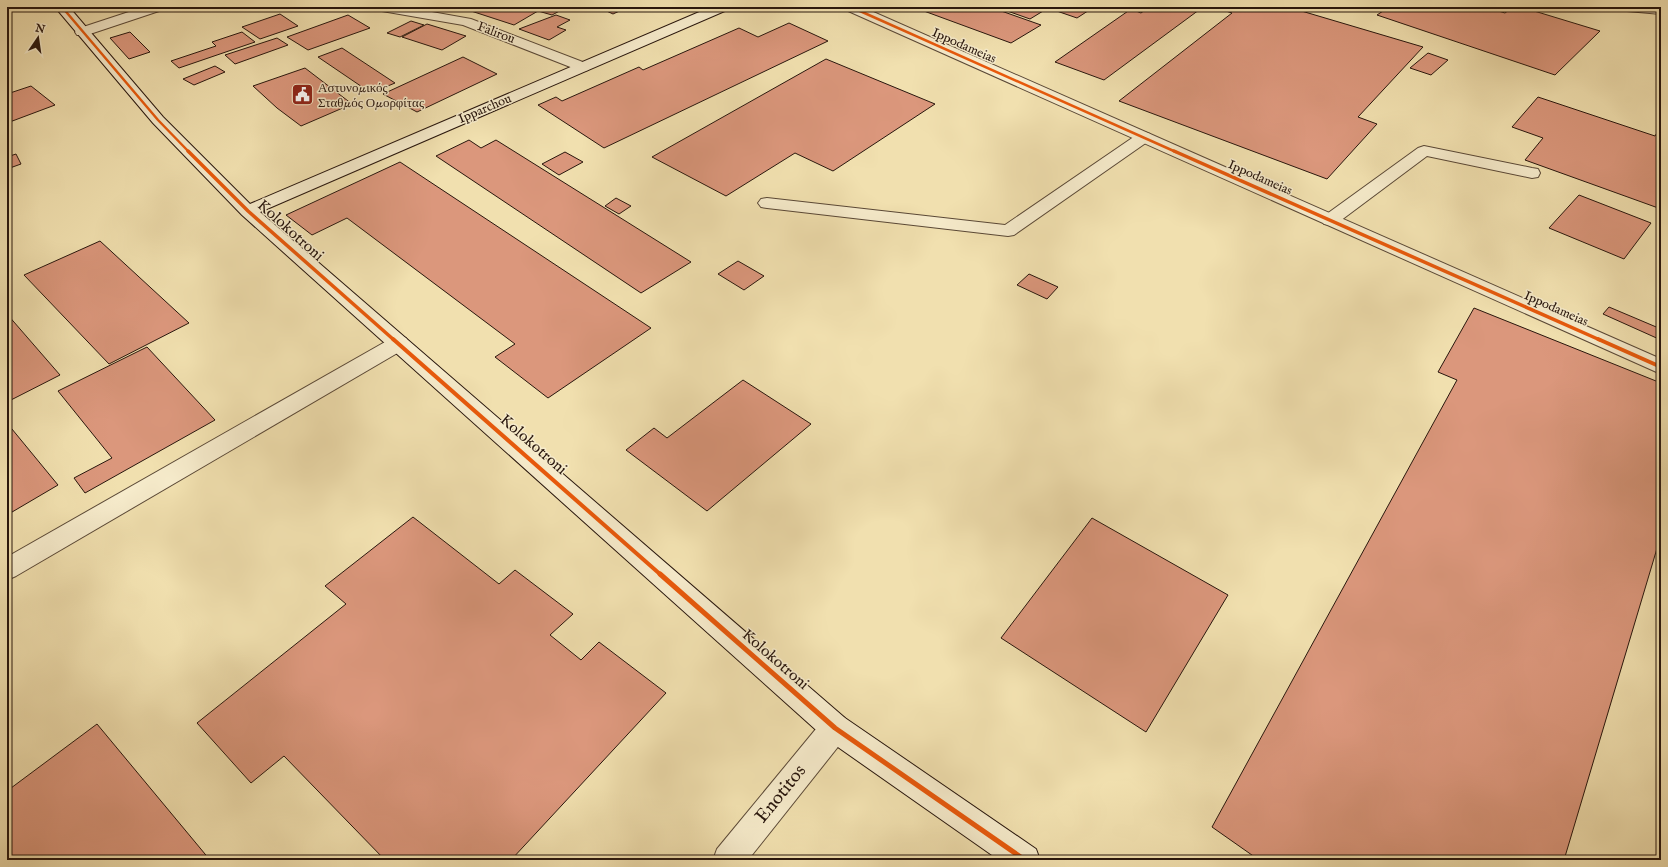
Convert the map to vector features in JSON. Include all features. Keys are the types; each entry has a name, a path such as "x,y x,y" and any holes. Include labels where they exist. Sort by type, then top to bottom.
{"street":[{"name":"Kolokotroni","path":"62,7 158,120 248,210 398,343 835,728 1025,860"},
{"path":"82,32 157,7"},
{"name":"Falirou","path":"382,7 466,22 583,67"},
{"name":"Ipparchou","path":"248,210 722,7"},
{"name":"Ippodameias","path":"851,7 1661,367"},
{"path":"1627,7 1661,10"},
{"path":"767,203 1008,231 1144,137"},
{"path":"1330,220 1424,151 1532,173"},
{"path":"7,569 398,343"},
{"name":"Enotitos","path":"728,860 835,728"}],"building":[{"path":"474,7 567,7 552,15 538,11 514,25 468,10"},
{"path":"598,7 628,7 613,14"},
{"path":"913,7 990,7 1041,25 1011,43"},
{"path":"996,7 1094,7 1077,18 1048,8 1030,19"},
{"path":"1149,7 1203,7 1104,80 1055,62 1131,9 1141,13"},
{"path":"1213,7 1288,7 1423,47 1358,117 1377,124 1327,179 1119,101 1232,13"},
{"path":"1389,7 1485,7 1505,13 1513,7 1521,7 1600,31 1555,75 1377,15"},
{"path":"280,14 298,26 260,39 242,27"},
{"path":"348,15 370,28 308,50 287,37"},
{"path":"556,15 570,20 557,27 566,30 549,40 519,29"},
{"path":"411,21 424,25 400,37 387,33"},
{"path":"789,23 828,41 604,148 538,105 556,97 562,101 639,67 643,70 739,28 758,37"},
{"path":"427,24 466,36 442,50 402,37"},
{"path":"130,32 150,52 129,59 110,38"},
{"path":"242,32 255,42 179,68 171,61 216,46 212,42"},
{"path":"277,38 288,45 235,64 225,55"},
{"path":"342,48 395,83 371,93 318,57"},
{"path":"1428,53 1448,60 1431,75 1410,68"},
{"path":"463,57 497,74 417,112 383,94"},
{"path":"826,59 935,104 833,171 795,153 726,196 652,157"},
{"path":"215,66 225,72 194,85 183,79"},
{"name":"Αστυνομικός Σταθμός Ομορφίτας","path":"305,68 352,104 301,126 277,108 253,86"},
{"path":"31,86 55,105 7,123 7,94"},
{"path":"1538,97 1655,136 1658,131 1661,132 1661,209 1525,160 1543,138 1512,127"},
{"path":"469,140 481,148 496,140 691,262 641,293 436,156"},
{"path":"565,152 583,162 559,175 542,164"},
{"path":"16,154 21,164 7,169 7,157"},
{"path":"400,162 651,328 548,398 495,357 515,344 347,218 312,235 286,215"},
{"path":"1579,195 1651,223 1624,259 1549,228"},
{"path":"616,198 631,206 619,214 605,206"},
{"path":"100,241 189,323 109,364 24,275"},
{"path":"738,261 764,276 744,290 718,274"},
{"path":"1029,274 1058,287 1047,299 1017,285"},
{"path":"1609,307 1661,329 1661,340 1603,314"},
{"path":"1474,308 1661,383 1661,535 1564,860 1259,860 1212,827 1457,380 1438,372"},
{"path":"7,314 60,375 7,402"},
{"path":"147,347 215,420 85,493 74,478 112,458 58,391"},
{"path":"743,380 811,424 707,511 626,450 654,428 667,438"},
{"path":"7,423 58,485 7,515"},
{"path":"413,517 499,584 515,570 573,614 550,635 581,660 599,642 666,693 511,860 385,860 284,756 251,783 197,723 346,604 325,586"},
{"path":"1092,518 1228,595 1146,732 1001,638"},
{"path":"97,724 210,860 7,860 7,791"}],"cycle path":[{"path":"62,7 158,120 248,211 835,728 1025,860"},
{"path":"851,7 1661,367"}],"place":[{"name":"Αστυνομικός Σταθμός Ομορφίτας","path":"302,95"}]}
